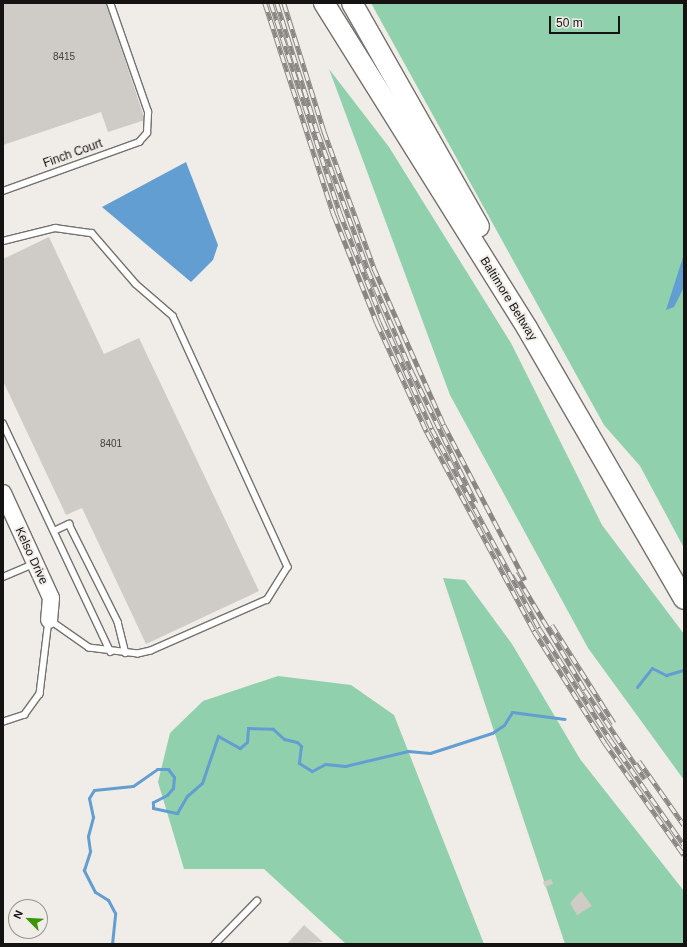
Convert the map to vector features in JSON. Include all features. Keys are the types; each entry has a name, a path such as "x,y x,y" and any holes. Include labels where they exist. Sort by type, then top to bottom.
{"highway":[{"name":"Baltimore Beltway","path":"324,3 527,328 684,599"},
{"path":"352,3 664,563"}],"street":[{"name":"Kelso Drive","path":"3,493 51,598 49,620"}],"lane":[{"name":"Finch Court","path":"3,191 139,142 147,133 148,112 110,3"},
{"path":"3,241 55,228 92,234 136,284 173,316 288,567 266,600 151,651 126,653 111,652 74,640 49,620"},
{"path":"3,422 111,652"},
{"path":"54,531 69,524 118,622 126,653"},
{"path":"3,577 35,564"},
{"path":"3,722 25,715 40,694 49,620"},
{"path":"215,944 257,901"}],"green space":[{"path":"371,3 684,3 684,548 640,466 604,425"},
{"path":"329,69 389,147 511,343 602,525 684,634 684,780 588,648 450,395"},
{"path":"443,578 465,580 512,644 580,759 684,891 684,944 565,944"},
{"path":"278,676 351,685 394,715 484,944 346,944 264,869 184,869 158,782 170,733 203,701"}],"water":[{"path":"186,162 218,245 213,260 191,282 102,207"},
{"path":"684,254 684,287 674,307 666,310"}],"building":[{"path":"3,3 106,3 145,120 108,132 101,112 3,145"},
{"path":"49,237 104,354 139,338 259,591 146,644 82,508 66,515 3,381 3,259"},
{"path":"551,879 553,884 545,887 543,882"},
{"path":"581,891 592,906 577,915 570,903"},
{"path":"304,925 323,942 287,944"}],"waterway":[{"path":"637,687 652,668 666,675 684,670"},
{"path":"112,944 115,913 108,900 95,892 84,870 90,851 88,836 93,817 89,798 94,790 133,786 157,769 168,769 174,777 173,788 167,795 153,802 153,808 177,813 187,796 202,783 218,736 240,748 247,742 248,728 273,729 284,739 297,742 301,746 299,763 312,771 325,764 345,766 408,751 430,753 492,733 504,725 512,712 565,719"}],"railway":[{"path":"265,3 334,215 377,323 427,432 534,631 605,743 684,855"},
{"path":"271,3 340,213 383,321 432,429 539,628 610,739 684,845"},
{"path":"277,3 318,133 368,270 412,372 476,503"},
{"path":"284,3 324,131 374,268 444,425 525,580"},
{"path":"515,573 585,690 645,779"},
{"path":"552,625 614,723"},
{"path":"639,761 684,825"}]}
